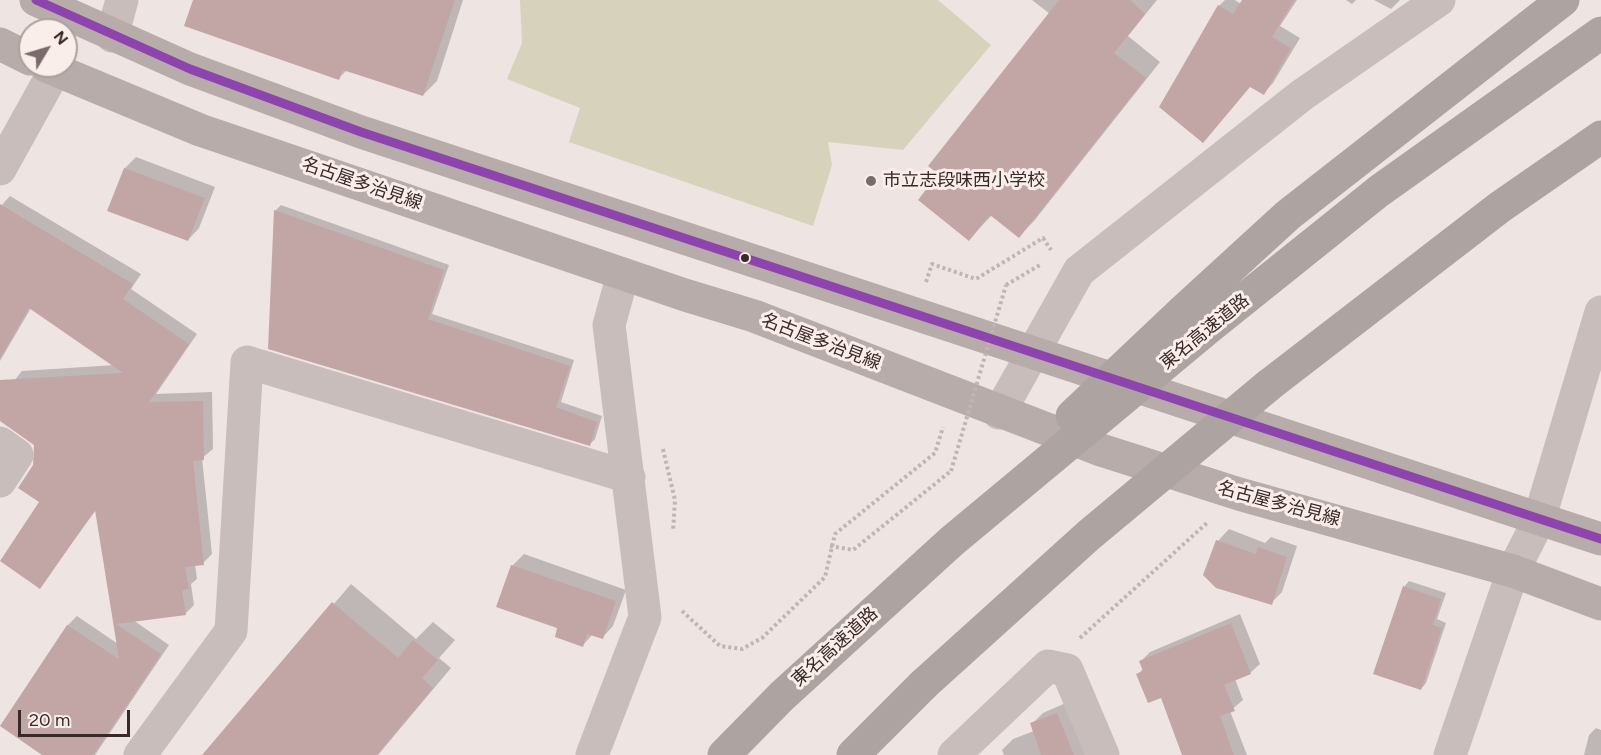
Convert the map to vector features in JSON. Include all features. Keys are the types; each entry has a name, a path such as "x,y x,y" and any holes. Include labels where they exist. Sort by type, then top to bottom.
{"highway":[{"path":"1192,323 1288,215 1563,0"},
{"name":"東名高速道路","path":"724,755 782,696 952,541 1050,439 1192,323 1601,33"},
{"path":"853,755 924,684 1089,535 1269,385 1500,207 1601,137"},
{"path":"1500,207 1601,151"}],"main road":[{"path":"36,0 190,69 371,136 667,235 916,314 1601,539"},
{"name":"名古屋多治見線","path":"0,45 18,53"},
{"name":"名古屋多治見線","path":"75,78 200,130 623,274 754,316 999,413 1101,450 1239,494 1513,571 1601,604"}],"street":[{"path":"112,36 122,0"},
{"path":"999,413 1080,270 1302,95 1439,0"},
{"path":"0,170 39,78"},
{"path":"592,755 645,617 609,325 623,274"},
{"path":"1450,755 1513,571 1539,520 1601,312"},
{"path":"140,755 231,631 247,362 629,477"},
{"path":"0,443 17,455 0,481"},
{"path":"954,755 1048,666 1067,670 1103,755"}],"path":[{"path":"916,314 932,264 976,279 1042,238 1056,256"},
{"path":"830,546 853,550 951,471 1006,285 1046,262"},
{"path":"675,604 720,646 742,649 762,638 825,577 830,546 835,534 935,453 953,394"},
{"path":"1048,666 1239,494"}],"shaded area":[{"path":"520,0 938,0 991,45 903,150 828,142 832,165 813,226 569,142 580,108 507,79 522,43"}],"building":[{"path":"193,0 455,0 423,96 343,70 339,80 184,26"},
{"path":"1059,0 1130,0 1145,14 1114,53 1146,78 1019,238 990,215 969,241 918,200 938,174 928,166"},
{"path":"1242,0 1294,0 1272,37 1291,48 1264,95 1250,87 1203,143 1159,107 1218,5 1233,14"},
{"path":"124,168 205,198 188,241 107,211"},
{"path":"0,204 133,284 123,299 189,344 149,402 203,401 204,460 193,461 204,565 185,567 189,589 182,590 186,615 116,624 161,654 93,755 42,755 0,726 67,625 119,659 95,510 40,589 0,561 39,502 18,488 33,465 34,445 0,421 0,380 123,373 29,308 0,358"},
{"path":"274,210 444,270 428,319 570,366 556,407 597,422 590,446 268,349"},
{"path":"1216,540 1256,554 1258,547 1287,557 1272,605 1216,588 1203,575"},
{"path":"511,565 616,601 603,639 587,634 583,647 555,637 557,628 496,607"},
{"path":"1403,586 1441,599 1433,625 1442,628 1421,690 1373,674"},
{"path":"332,602 398,658 413,640 438,660 422,678 433,688 377,755 202,755"},
{"path":"1231,623 1251,674 1224,685 1235,711 1220,716 1234,755 1182,755 1161,698 1148,703 1136,674 1143,671 1139,661"},
{"path":"1057,713 1074,755 1041,755 1030,723"}],"transit line":[{"path":"36,0 190,69 361,132 1601,539"}],"place":[{"name":"市立志段味西小学校","path":"871,181"}]}
